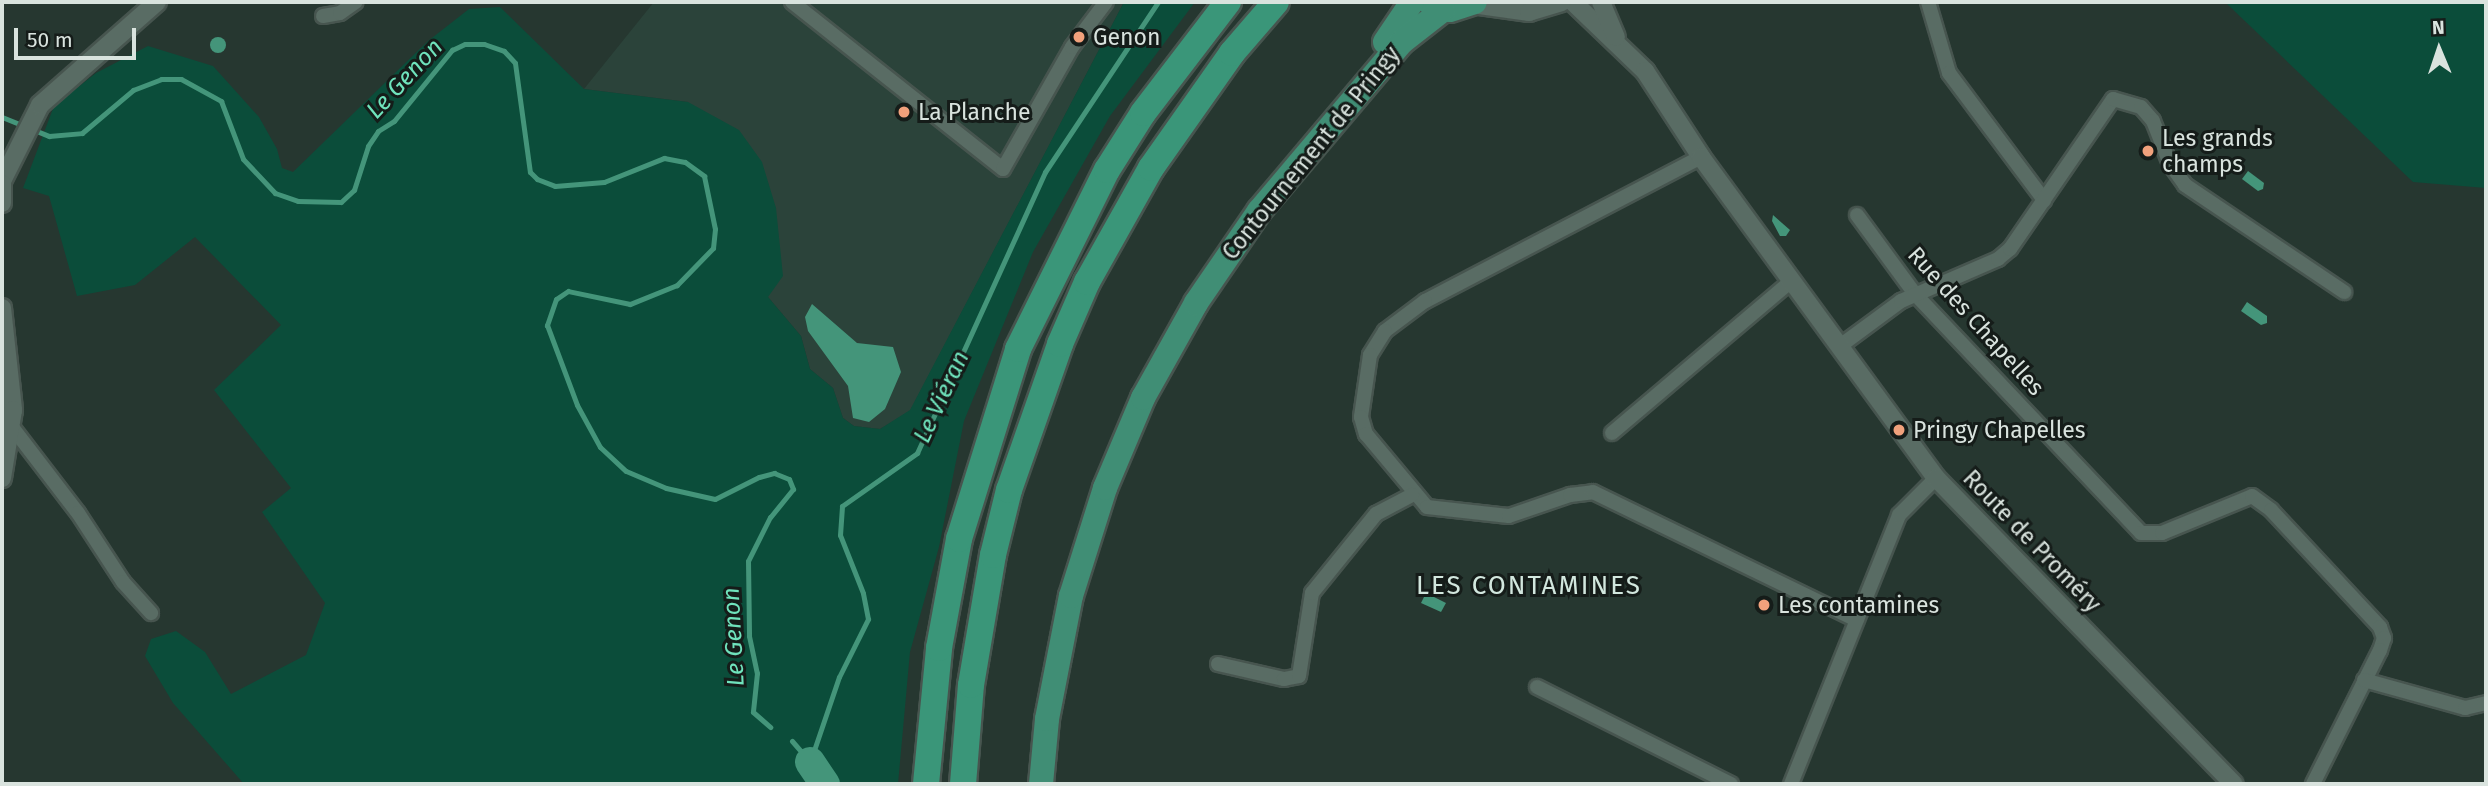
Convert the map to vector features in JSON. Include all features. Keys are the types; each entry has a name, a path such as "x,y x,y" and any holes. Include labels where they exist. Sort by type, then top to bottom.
{"highway":[{"path":"926,784 939,648 959,539 981,458 1018,349 1107,170 1157,94 1228,2"},
{"path":"963,784 971,685 993,555 1012,479 1060,344 1087,282 1150,168 1232,53 1276,2"},
{"name":"Contournement de Pringy","path":"1027,784 1040,680 1062,577 1091,484 1142,372 1223,237 1398,26 1412,2"},
{"name":"Contournement de Pringy","path":"1041,784 1049,705 1071,596 1105,488 1143,398 1196,303 1259,211 1402,42 1436,6 1473,3"}],"street":[{"path":"2,203 2,182 34,115 70,77 157,2"},
{"path":"323,16 340,13 356,2"},
{"path":"792,2 1003,169 1072,47 1106,2"},
{"path":"1473,3 1529,12 1561,2"},
{"name":"Route de Proméry","path":"1573,2 1617,40 1645,71 1701,157 1936,478 2234,784"},
{"name":"Route de Proméry","path":"1601,2 1617,40"},
{"path":"1928,2 1949,73 2043,200"},
{"path":"1840,346 1915,294 1998,259 2020,238 2113,99 2127,100 2153,121 2170,164 2185,185 2344,292"},
{"path":"1701,157 1425,301 1385,331 1370,355 1362,417 1366,434 1412,495 1438,511 1498,516 1593,492 1857,620"},
{"name":"Rue des Chapelles","path":"1857,215 1915,294 2141,533 2162,533 2241,498 2262,501 2380,627 2384,638 2380,650 2313,784"},
{"path":"1612,433 1791,281"},
{"path":"2,308 11,370 12,427 2,478"},
{"path":"12,427 78,513 123,582 151,613"},
{"path":"1791,784 1899,515 1936,478"},
{"path":"1218,664 1284,679 1299,676 1312,593 1377,514 1412,495"},
{"path":"2364,680 2465,708 2486,704"},
{"path":"1537,687 1731,784"}],"shaded area":[{"path":"654,2 1124,2 910,411 880,429 854,426 843,418 833,388 810,369 801,336 768,297 688,102 584,89"},
{"path":"1124,2 1195,2 1110,116 1033,252 964,421 939,547 910,652 898,784 244,784 173,703 145,656 151,639 176,631 205,652 231,694 306,655 325,603 262,512 291,488 214,390 281,325 195,237 135,285 77,296 49,196 23,188 54,106 96,73 148,46 213,66 259,117 277,149 282,168 293,172 428,41 469,9 500,7 584,89 688,102 739,130 762,162 776,208 783,276 768,297 801,336 810,369 833,388 843,418 854,426 880,429 910,410"},
{"path":"2225,2 2486,2 2486,188 2413,182"},
{"path":"218,37 224,39 224,51 218,53 212,51 210,45 212,39"},
{"path":"2248,171 2264,183 2263,189 2258,191 2242,179"},
{"path":"1773,215 1790,230 1786,236 1780,236 1772,221"},
{"path":"2247,302 2267,316 2267,323 2261,325 2241,311"},
{"path":"812,304 857,343 893,347 901,372 885,409 869,422 853,418 848,386 808,331 805,317"},
{"path":"1426,593 1446,603 1441,612 1421,603"}],"waterway":[{"name":"Le Viéran","path":"810,762 839,677 868,619 863,593 840,535 842,506 917,453 1045,172 1158,2"},
{"name":"Le Genon","path":"2,117 49,136 82,133 133,90 161,79 181,79 221,101 243,159 275,193 298,201 341,202 354,190 368,146 378,131 394,121 452,50 465,44 484,44 504,51 515,63 530,172 537,179 555,186 604,182 664,158 685,162 704,176 715,229 713,248 677,285 630,304 568,291 556,299 547,325 577,405 600,447 626,471 666,488 715,499 759,477 774,473 789,479 793,489 770,517 748,561 749,636 757,673 753,712 770,727"},
{"name":"Le Genon","path":"792,741 810,762"},
{"name":"Le Viéran","path":"810,762 825,784"}],"place":[{"name":"Genon","path":"1079,37"},
{"name":"La Planche","path":"904,112"},
{"name":"Les grands champs","path":"2148,151"},
{"name":"Pringy Chapelles","path":"1899,430"},
{"name":"Les contamines","path":"1764,605"}],"district":[{"name":"LES CONTAMINES","path":"1529,586"}]}
